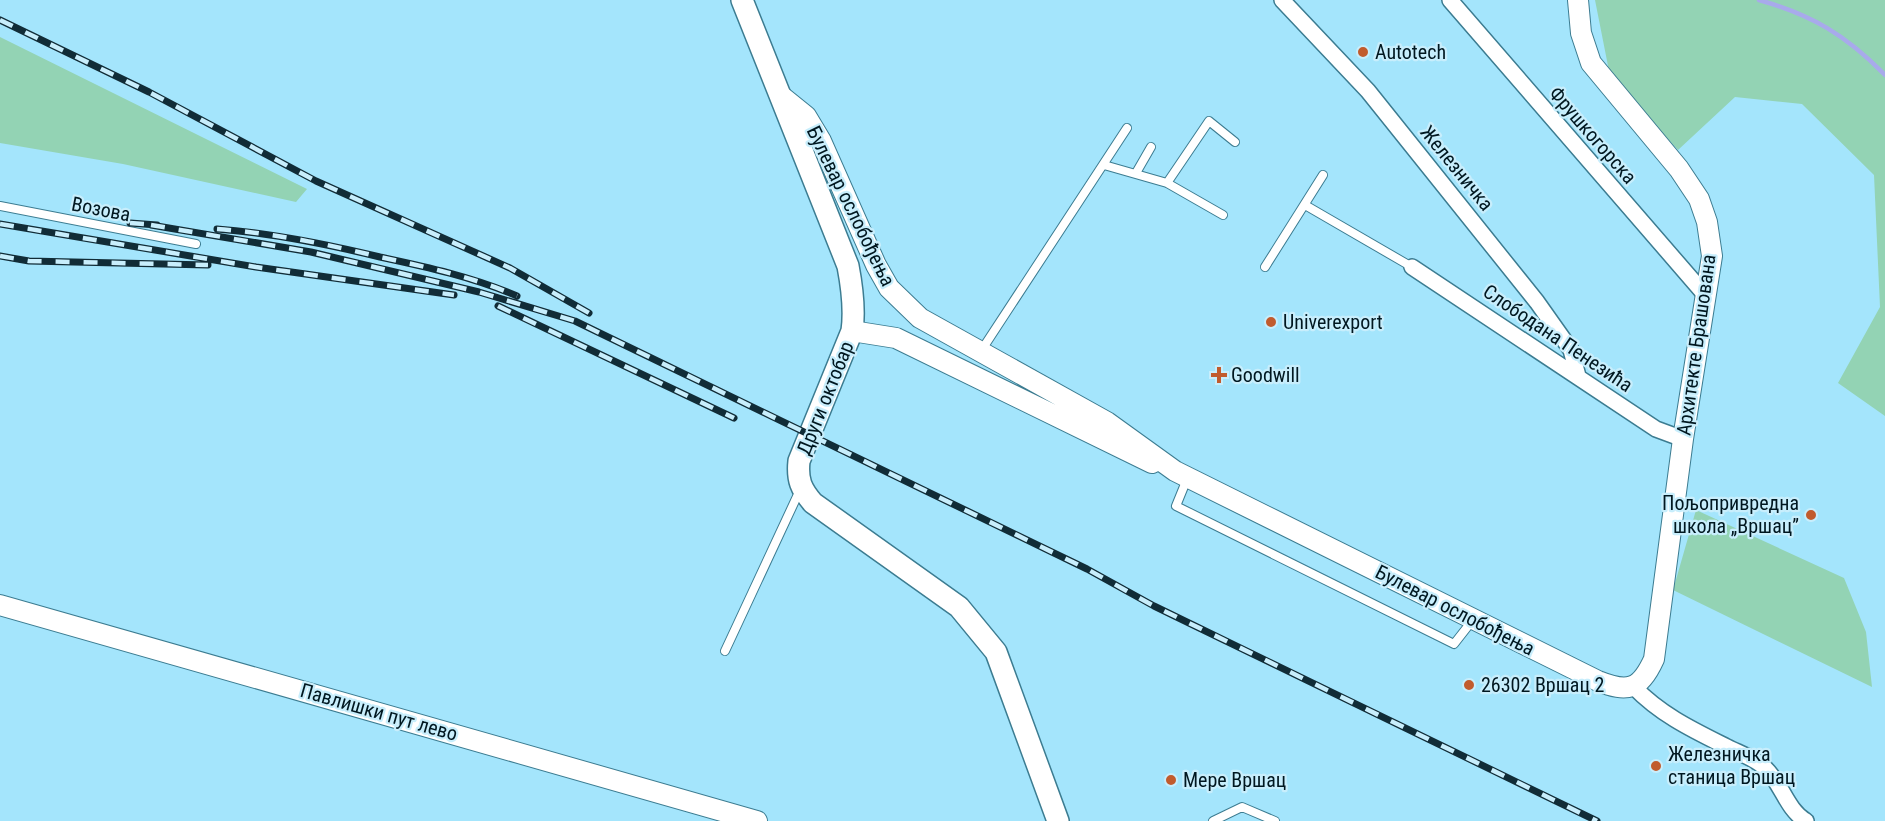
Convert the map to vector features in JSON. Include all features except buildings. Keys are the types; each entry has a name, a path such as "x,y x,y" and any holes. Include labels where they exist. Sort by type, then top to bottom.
{"main road":[{"name":"Други октобар","path":"742,0 848,266 854,318 852,331 799,461 797,475 801,489"},
{"path":"801,489 813,503 959,607 978,627 996,652 1058,821"}],"street":[{"name":"Железничка","path":"1282,0 1368,91 1538,302 1571,350 1578,375"},
{"name":"Фрушкогорска","path":"1449,0 1707,297"},
{"name":"Архитекте Брашована","path":"1578,0 1581,33 1591,63 1679,169 1699,200 1707,222 1712,256 1683,439 1654,659 1643,679 1634,687"},
{"name":"Булевар ослобођења","path":"780,95 806,116 821,141 876,265 889,288 920,318 1079,405 1181,474"},
{"name":"Слободана Пенезића","path":"1412,267 1578,375 1656,429 1683,439"},
{"name":"Булевар ослобођења","path":"852,331 896,338 1083,431 1181,474 1598,681 1623,688 1634,687"},
{"path":"1079,405 1083,431"},
{"name":"Булевар ослобођења","path":"1083,431 1129,437"},
{"name":"Павлишки пут лево","path":"0,606 757,821"},
{"path":"1634,687 1649,703 1670,717 1761,764 1774,776 1796,815 1806,821"}],"lane":[{"path":"1167,183 1209,121 1235,142"},
{"path":"980,352 1127,128"},
{"path":"1136,173 1151,147"},
{"path":"1104,165 1167,183 1223,215"},
{"path":"1265,267 1323,175"},
{"path":"1305,205 1412,267"},
{"name":"Возова","path":"0,206 196,244"},
{"path":"1181,474 1176,506 1454,644 1473,620"},
{"path":"725,651 801,489"},
{"path":"1213,821 1242,807 1270,820"}],"green space":[{"path":"1595,0 1885,0 1885,416 1838,383 1880,307 1874,175 1802,104 1735,97 1678,150 1610,76"},
{"path":"0,37 307,189 296,202 123,164 0,143"},
{"path":"1696,510 1844,578 1866,632 1872,687 1673,590"}],"waterway":[{"path":"1759,0 1796,12 1827,28 1871,61 1885,75"}],"railway":[{"path":"0,20 149,92 316,181 510,268 589,313"},
{"path":"130,223 157,225"},
{"path":"0,224 256,267 454,295"},
{"path":"151,225 311,252 479,292 575,321 1087,569 1154,606 1597,821"},
{"path":"217,229 279,236 340,248 450,273 517,296"},
{"path":"0,256 29,261 208,265"},
{"path":"498,306 734,418"}],"place":[{"name":"Autotech","path":"1363,52"},
{"name":"Univerexport","path":"1271,322"},
{"name":"Goodwill","path":"1219,375"},
{"name":"Пољопривредна школа „Вршац”","path":"1811,515"},
{"name":"26302 Вршац 2","path":"1469,685"},
{"name":"Железничка станица Вршац","path":"1656,766"},
{"name":"Мере Вршац","path":"1171,780"}]}
